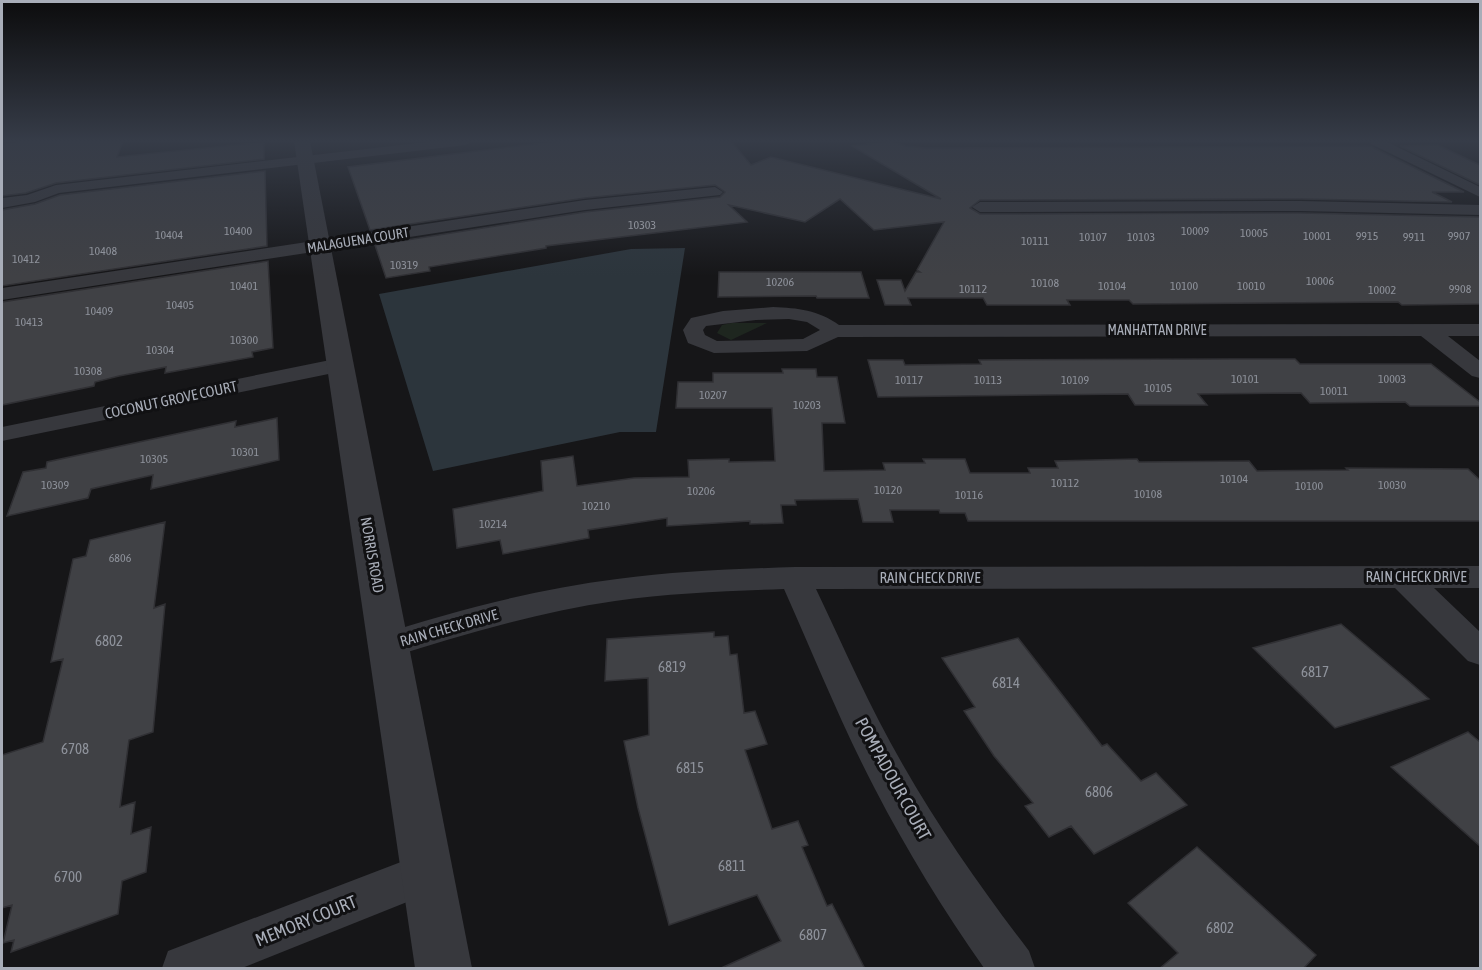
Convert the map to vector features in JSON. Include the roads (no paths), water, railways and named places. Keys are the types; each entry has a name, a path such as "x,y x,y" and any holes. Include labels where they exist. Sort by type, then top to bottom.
{"street":[{"path":"2,203 30,199 56,189 73,186"},
{"name":"NORRIS ROAD","path":"309,186 444,969"},
{"path":"1467,186 1480,193"},
{"path":"2,190 56,189"},
{"name":"MALAGUENA COURT","path":"2,294 585,205 715,192"},
{"path":"980,207 1301,206 1480,210"},
{"name":"MANHATTAN DRIVE","path":"834,331 814,318 795,315 722,316 698,322 693,330 695,339 714,347 757,348 807,345 834,331 1480,330"},
{"path":"1426,330 1480,371"},
{"name":"COCONUT GROVE COURT","path":"2,434 340,365"},
{"path":"1403,577 1480,652"},
{"name":"RAIN CHECK DRIVE","path":"388,645 515,609 614,590 710,580 1480,577"},
{"name":"POMPADOUR COURT","path":"795,578 855,710 904,803 974,915 1012,969"},
{"name":"MEMORY COURT","path":"185,969 427,873"}]}
